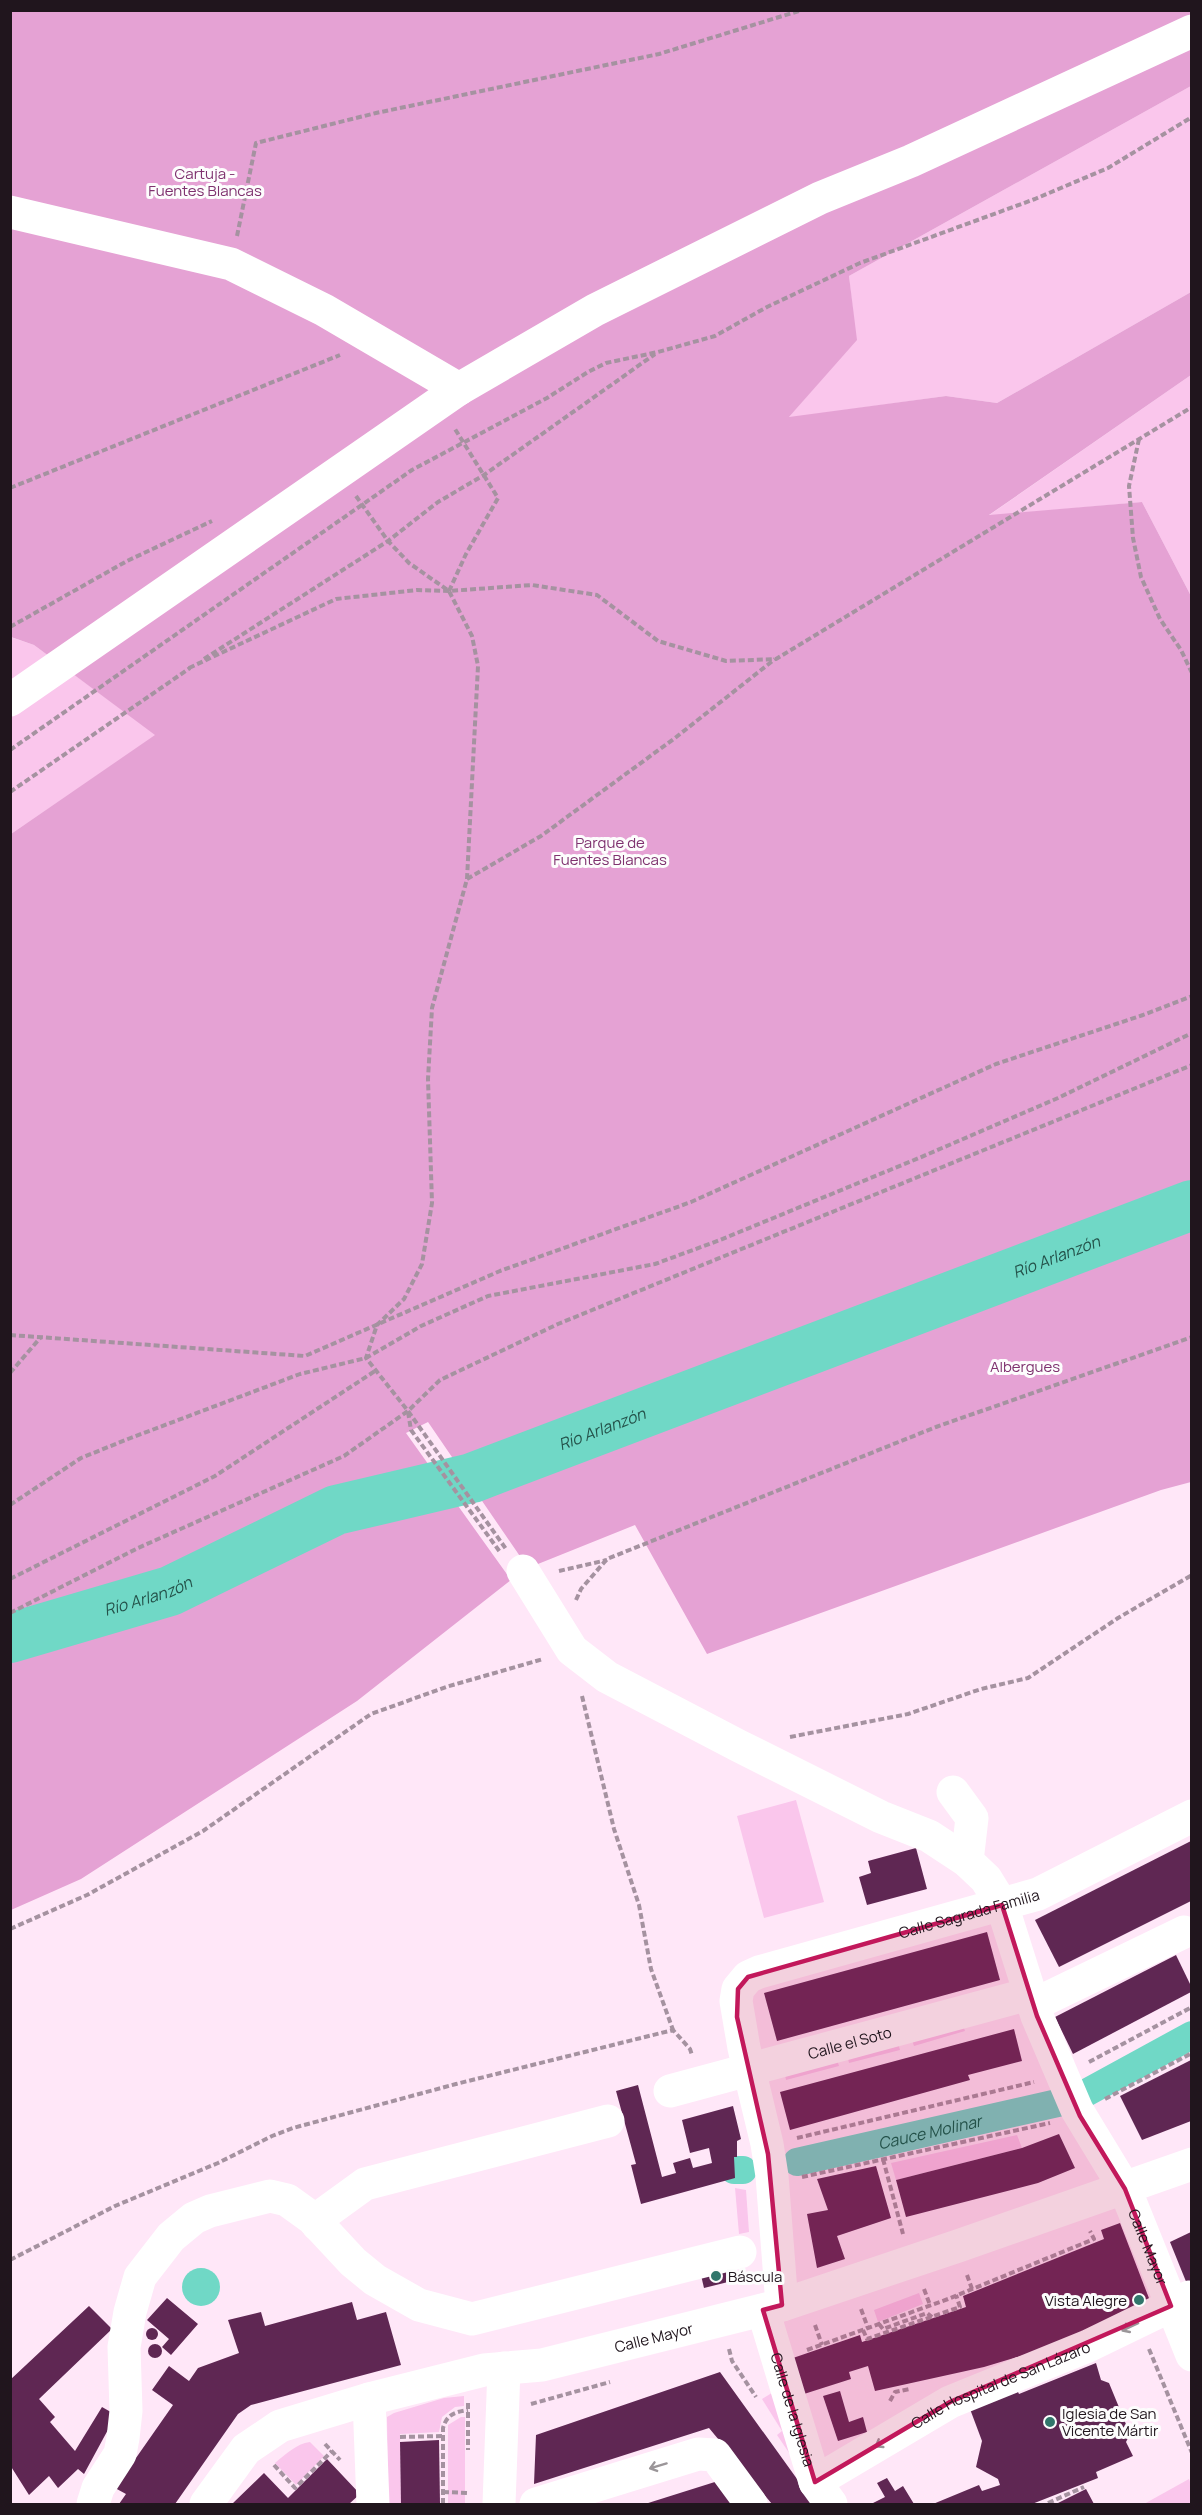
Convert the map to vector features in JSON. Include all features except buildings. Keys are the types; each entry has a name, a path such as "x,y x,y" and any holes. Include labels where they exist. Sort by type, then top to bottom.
{"street":[{"path":"10,700 449,396 595,310 820,198 911,161 1191,30"},
{"path":"10,212 231,264 324,310 376,339 449,396"},
{"path":"525,1575 572,1650 607,1677 739,1746 881,1816 929,1836 967,1861 986,1879 1002,1905 1031,2000 1073,2100 1125,2188"},
{"path":"953,1792 972,1818 967,1861"},
{"name":"Calle Sagrada Familia","path":"738,1989 748,1977 759,1972 1038,1893 1191,1816"},
{"name":"Calle el Soto","path":"670,2091 1031,2000 1184,1932"},
{"name":"Calle de la Iglesia","path":"738,1989 737,2017 749,2070 780,2163 773,2308 777,2359 823,2493"},
{"path":"318,2225 325,2213 365,2184 608,2121"},
{"name":"Calle Mayor","path":"206,2505 216,2487 246,2449 263,2435 280,2426 369,2399 484,2370 542,2365 773,2308 1191,2164"},
{"name":"Calle Mayor","path":"1125,2188 1181,2301 1191,2354"},
{"path":"93,2505 98,2488 120,2454 126,2411 124,2347 140,2277 171,2237 194,2218 210,2211 270,2196 287,2200 318,2225 353,2262 375,2280 419,2305 472,2319 740,2252"},
{"name":"Calle Hospital de San Lázaro","path":"823,2493 950,2402 1088,2346 1181,2301"},
{"path":"498,2505 504,2368"},
{"path":"369,2399 373,2505"},
{"path":"536,2505 698,2454 715,2455 751,2505"}],"path":[{"path":"231,264 256,143 376,113 659,54 802,10"},
{"path":"10,750 412,470 547,398 606,363 658,352 715,336 767,307 860,263 1035,199 1108,168 1191,117"},
{"path":"10,488 291,376 376,339"},
{"path":"10,792 189,668 387,542 438,502 484,475 658,352"},
{"path":"449,396 464,443 498,498 466,554 449,591"},
{"path":"467,879 542,836 675,738 776,658 1191,407"},
{"path":"1139,439 1129,486 1133,538 1139,568 1160,619 1181,650 1191,673"},
{"path":"338,472 387,542 409,563 449,591 472,636 478,666 467,879 432,1008 428,1079 432,1203 422,1264 405,1299 377,1325 366,1358"},
{"path":"10,627 127,561 215,520"},
{"path":"189,668 336,599 417,590 449,591 532,585 597,595 657,641 726,661 776,658"},
{"path":"10,1335 305,1356 500,1271 691,1202 996,1064 1143,1015 1191,996"},
{"path":"10,1505 81,1458 128,1439 300,1374 366,1358 420,1326 488,1296 656,1264 720,1240 1059,1098 1191,1033"},
{"path":"10,1613 138,1548 344,1456 408,1411 440,1380 558,1324 1191,1065"},
{"path":"10,1373 41,1336"},
{"path":"408,1411 411,1430 512,1569 525,1575 607,1559 936,1427 1191,1337"},
{"path":"366,1358 408,1411 525,1575"},
{"path":"10,1579 215,1476 375,1371"},
{"path":"575,1605 581,1589 607,1559"},
{"path":"784,1738 908,1714 981,1689 1028,1678 1118,1618 1191,1575"},
{"path":"10,1929 87,1895 203,1831 371,1714 446,1687 572,1650 614,1829 639,1905 651,1969 673,2030 690,2049 702,2083"},
{"path":"780,2163 1073,2100 1191,2007"},
{"path":"10,2260 115,2206 218,2163 293,2128 456,2084 673,2030"},
{"path":"780,2163 883,2159 1073,2100 1191,2053"},
{"path":"883,2159 905,2242"},
{"path":"777,2359 936,2303 1094,2239"},
{"path":"1036,2254 1039,2261"},
{"path":"966,2270 972,2289"},
{"path":"923,2285 930,2305"},
{"path":"860,2306 867,2340 960,2307 956,2295"},
{"path":"936,2303 940,2314"},
{"path":"879,2324 883,2329 927,2313 932,2317"},
{"path":"814,2322 822,2344"},
{"path":"443,2505 444,2426 450,2414 468,2411"},
{"path":"400,2437 443,2436"},
{"path":"324,2443 346,2466"},
{"path":"272,2464 295,2488 332,2451"},
{"path":"1048,2503 1084,2487"},
{"path":"443,2492 468,2493"}],"highlighted area":[{"path":"1002,1905 1037,2016 1080,2116 1125,2189 1171,2306 950,2402 815,2482 763,2310 782,2305 768,2154 737,2017 738,1989 748,1977"}],"shaded area":[{"path":"1191,86 1191,292 997,403 946,396 788,418 856,340 849,276"},
{"path":"1191,375 1191,596 1142,502 988,516"},
{"path":"10,637 34,645 156,735 11,834"},
{"path":"796,1800 824,1902 764,1918 737,1816"},
{"path":"962,2022 965,2031 914,2046 911,2037"},
{"path":"897,2040 900,2050 849,2063 847,2054"},
{"path":"836,2056 839,2066 786,2080 784,2070"},
{"path":"1017,2135 1022,2148 896,2180 891,2163"},
{"path":"735,2188 746,2190 749,2232 739,2234"},
{"path":"201,2268 215,2273 220,2287 215,2301 201,2306 187,2301 182,2287 187,2273"},
{"path":"919,2293 923,2304 878,2322 874,2310"},
{"path":"775,2391 800,2469 777,2435 782,2431 762,2399"},
{"path":"464,2396 464,2406 455,2407 442,2417 439,2432 400,2434 401,2504 388,2504 387,2417 444,2398"},
{"path":"465,2417 465,2504 448,2504 448,2425"},
{"path":"310,2442 324,2456 296,2485 275,2463 296,2447"},
{"path":"1189,2479 1191,2504 1144,2504"}],"green space":[{"name":"Parque de Fuentes Blancas","path":"11,11 1191,11 1191,86 849,276 857,340 789,417 946,396 997,403 1191,292 1191,375 989,515 1142,502 1191,596 1191,1482 1161,1490 707,1654 635,1525 528,1568 428,1422 406,1433 511,1580 357,1701 81,1879 11,1910 11,834 155,735 34,645 11,637"}],"waterway":[{"name":"Río Arlanzón","path":"10,1638 170,1591 336,1510 472,1478 1192,1205"},
{"name":"Cauce Molinar","path":"1084,2094 1192,2035"},
{"name":"Cauce Molinar","path":"797,2162 1062,2102"},
{"name":"Cauce Molinar","path":"734,2170 743,2170"}],"place":[{"name":"Báscula","path":"716,2276"},
{"name":"Vista Alegre","path":"1139,2300"},
{"name":"Iglesia de San Vicente Mártir","path":"1050,2422"}],"park label":[{"name":"Cartuja - Fuentes Blancas","path":"205,182"},
{"name":"Albergues","path":"1025,1366"}]}
